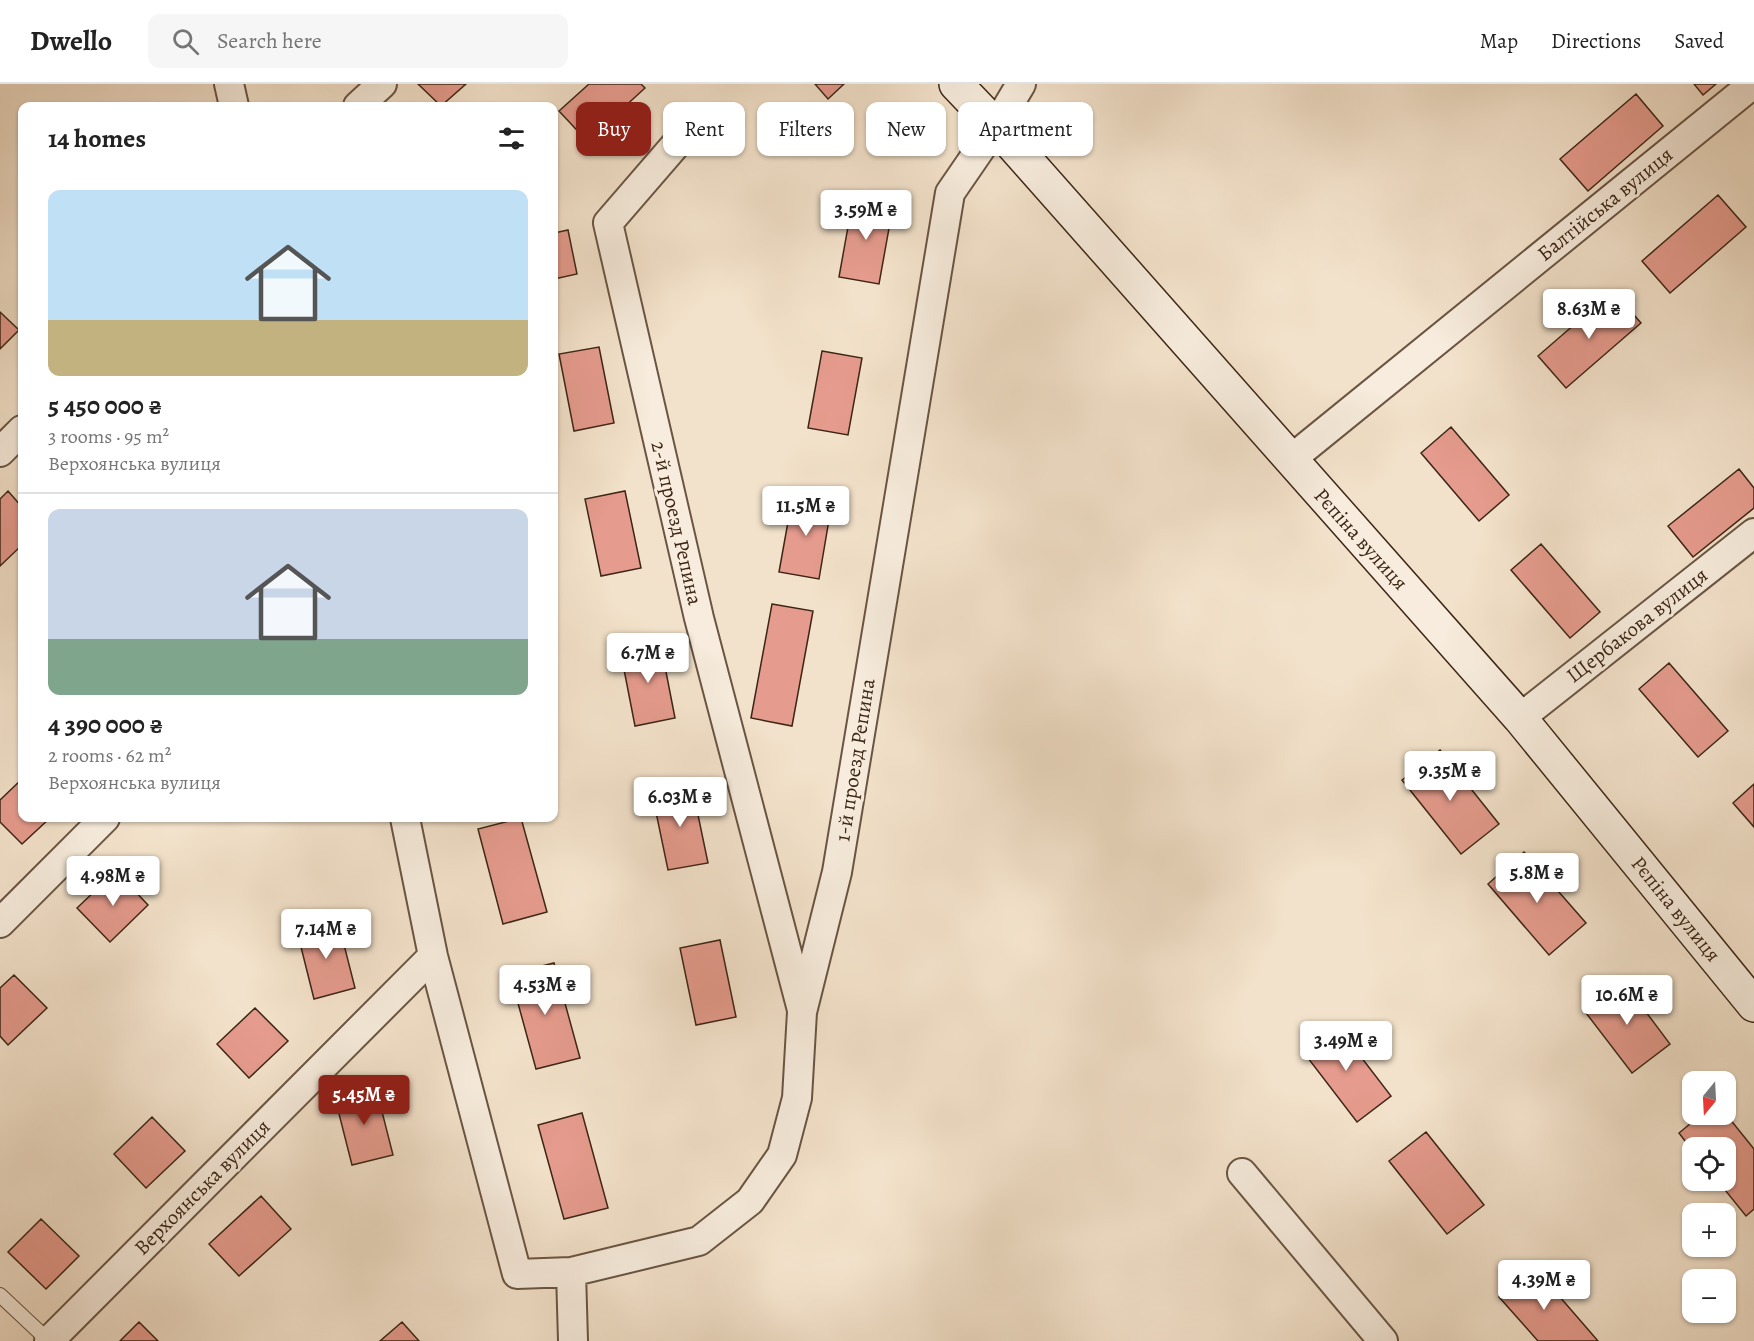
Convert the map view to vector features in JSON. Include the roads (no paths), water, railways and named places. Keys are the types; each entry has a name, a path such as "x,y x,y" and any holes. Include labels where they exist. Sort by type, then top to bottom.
{"street":[{"path":"229,84 233,102"},
{"path":"362,102 382,84"},
{"name":"Рєпіна вулиця","path":"956,84 973,102"},
{"name":"1-й проезд Репина","path":"1010,102 1021,84"},
{"name":"Балтійська вулиця","path":"1290,460 1753,84"},
{"name":"2-й проезд Репина","path":"666,156 608,223 699,618 802,1012"},
{"name":"1-й проезд Репина","path":"571,1272 699,1241 750,1201 782,1155 797,1098 802,1012 837,872 950,193 975,156"},
{"name":"Рєпіна вулиця","path":"1022,156 1520,718 1754,1005"},
{"path":"0,452 18,434"},
{"name":"Щербакова вулиця","path":"1520,718 1754,533"},
{"path":"0,923 101,822"},
{"path":"406,822 432,956 517,1274 571,1272 573,1341"},
{"name":"Верхоянська вулиця","path":"49,1341 432,956"},
{"path":"1242,1173 1383,1341"}],"lane":[{"path":"0,1295 49,1341"}]}
